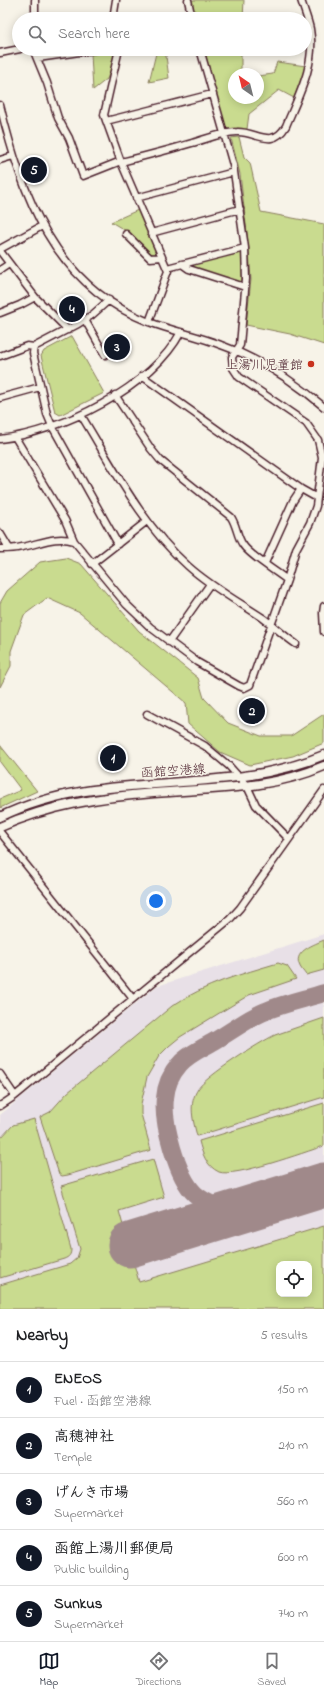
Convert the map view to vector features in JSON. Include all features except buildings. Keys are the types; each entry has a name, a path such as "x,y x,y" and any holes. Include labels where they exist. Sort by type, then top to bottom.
{"main road":[{"name":"函館空港線","path":"0,817 44,800 88,790 124,785 240,777 286,769 324,755"},
{"name":"函館空港線","path":"0,827 43,810 92,800 154,793 247,786 287,778 324,766"}],"street":[{"path":"35,12 37,0"},
{"path":"114,12 116,0"},
{"path":"188,0 191,12"},
{"path":"300,0 304,12"},
{"path":"0,53 12,51"},
{"path":"52,56 38,58 58,118 69,138 83,176 121,162 225,134 249,132 261,138 275,137 283,130 306,76 310,56"},
{"path":"117,56 104,115 121,162 168,271 149,322"},
{"path":"15,437 65,520 74,541 126,604 150,627 197,662 239,686 244,688 248,686 252,680 270,624 287,580 296,549 310,523 317,498 322,457 318,440 309,426 237,375 233,368 231,361 232,357 240,345 245,288 245,248 234,172 225,134 202,56"},
{"path":"106,121 212,94"},
{"path":"0,105 13,156 25,189 42,226 59,253 72,269 94,289 109,300 149,322 237,351 276,372 324,407"},
{"path":"0,160 13,156"},
{"path":"136,198 234,172"},
{"path":"152,233 240,209"},
{"path":"42,226 0,250 35,297 68,330"},
{"path":"126,234 150,258 162,256"},
{"path":"167,268 245,248"},
{"path":"0,270 9,264"},
{"path":"182,264 189,269 245,288"},
{"path":"0,313 35,297"},
{"path":"0,356 27,346 34,347 68,330 85,320 109,300"},
{"path":"85,320 105,355"},
{"path":"0,439 15,437 52,426 81,415 115,395 142,376 169,352 181,332"},
{"path":"34,347 32,353 47,414 52,426 118,544"},
{"path":"142,376 301,489 317,498"},
{"path":"0,398 40,387"},
{"path":"115,395 155,454 166,465 231,517 242,544 247,550 287,580"},
{"path":"81,415 147,521 183,561 210,584 270,624 296,644"},
{"path":"265,563 293,501 301,489"},
{"path":"92,564 147,521"},
{"path":"0,533 9,548"},
{"path":"1,551 54,539 62,538 74,541"},
{"path":"169,642 210,584"},
{"path":"324,606 324,632"},
{"path":"147,714 205,746 229,766 247,786 256,805 289,839"},
{"path":"0,1106 15,1096 230,919 240,908 324,790"},
{"path":"0,832 133,999"},
{"path":"0,1074 15,1096"}],"shaded area":[{"path":"324,934 324,1309 0,1309 0,1115 157,986"}],"green space":[{"path":"191,0 244,0 243,12 194,12"},
{"path":"91,56 114,56 113,64 107,79 93,90"},
{"path":"155,56 166,56 169,78 149,82"},
{"path":"205,56 241,56 241,68 228,68 228,104 262,104 249,114 247,129 230,130 226,128"},
{"path":"277,62 306,66 294,98 279,90 264,102 264,75 273,74"},
{"path":"239,137 244,157 250,163 261,212 324,224 324,345 290,334 246,325 251,280 249,250 240,174 231,138"},
{"path":"138,210 157,254 150,254 128,232 111,222"},
{"path":"242,252 242,283 192,267 191,265"},
{"path":"72,336 104,393 60,415 55,412 41,356 44,351"},
{"path":"66,558 81,564 139,631 198,678 204,698 228,723 261,736 291,736 324,714 324,743 293,756 250,765 220,752 188,724 186,703 80,613 47,598 24,615 11,651 11,666 0,687 0,603 7,591 40,562"},
{"path":"0,745 37,791 0,808 0,799 21,790 0,762"},
{"path":"324,940 324,970 306,975 299,964 298,959 300,955 306,949"},
{"path":"278,963 287,966 296,979 249,995 180,1037 159,1056 147,1077 141,1104 141,1114 151,1150 68,1175 62,1176 59,1174 40,1117 50,1112 67,1093 172,1006 210,986"},
{"path":"324,1018 324,1097 197,1136 192,1106 195,1095 203,1083 246,1052 275,1035"},
{"path":"324,1103 324,1146 254,1168 227,1173 219,1172 211,1166 203,1154 199,1141"},
{"path":"34,1119 71,1253 64,1259 0,1278 0,1139 13,1125"},
{"path":"153,1159 164,1197 119,1211 139,1282 324,1226 324,1309 0,1309 0,1285 70,1264 77,1258 80,1249 61,1186"}],"taxiway":[{"path":"243,1210 224,1208 206,1202 195,1194 188,1186 182,1175 172,1149 166,1121 166,1094 171,1076 182,1061 194,1052 259,1014 288,1003 324,993"}],"runway":[{"path":"130,1245 324,1185"}],"place":[{"name":"Sunkus","path":"34,170"},
{"name":"函館上湯川郵便局","path":"72,309"},
{"name":"げんき市場","path":"117,347"},
{"name":"上湯川児童館","path":"311,364"},
{"name":"高穂神社","path":"252,711"},
{"name":"ENEOS","path":"113,758"}]}
